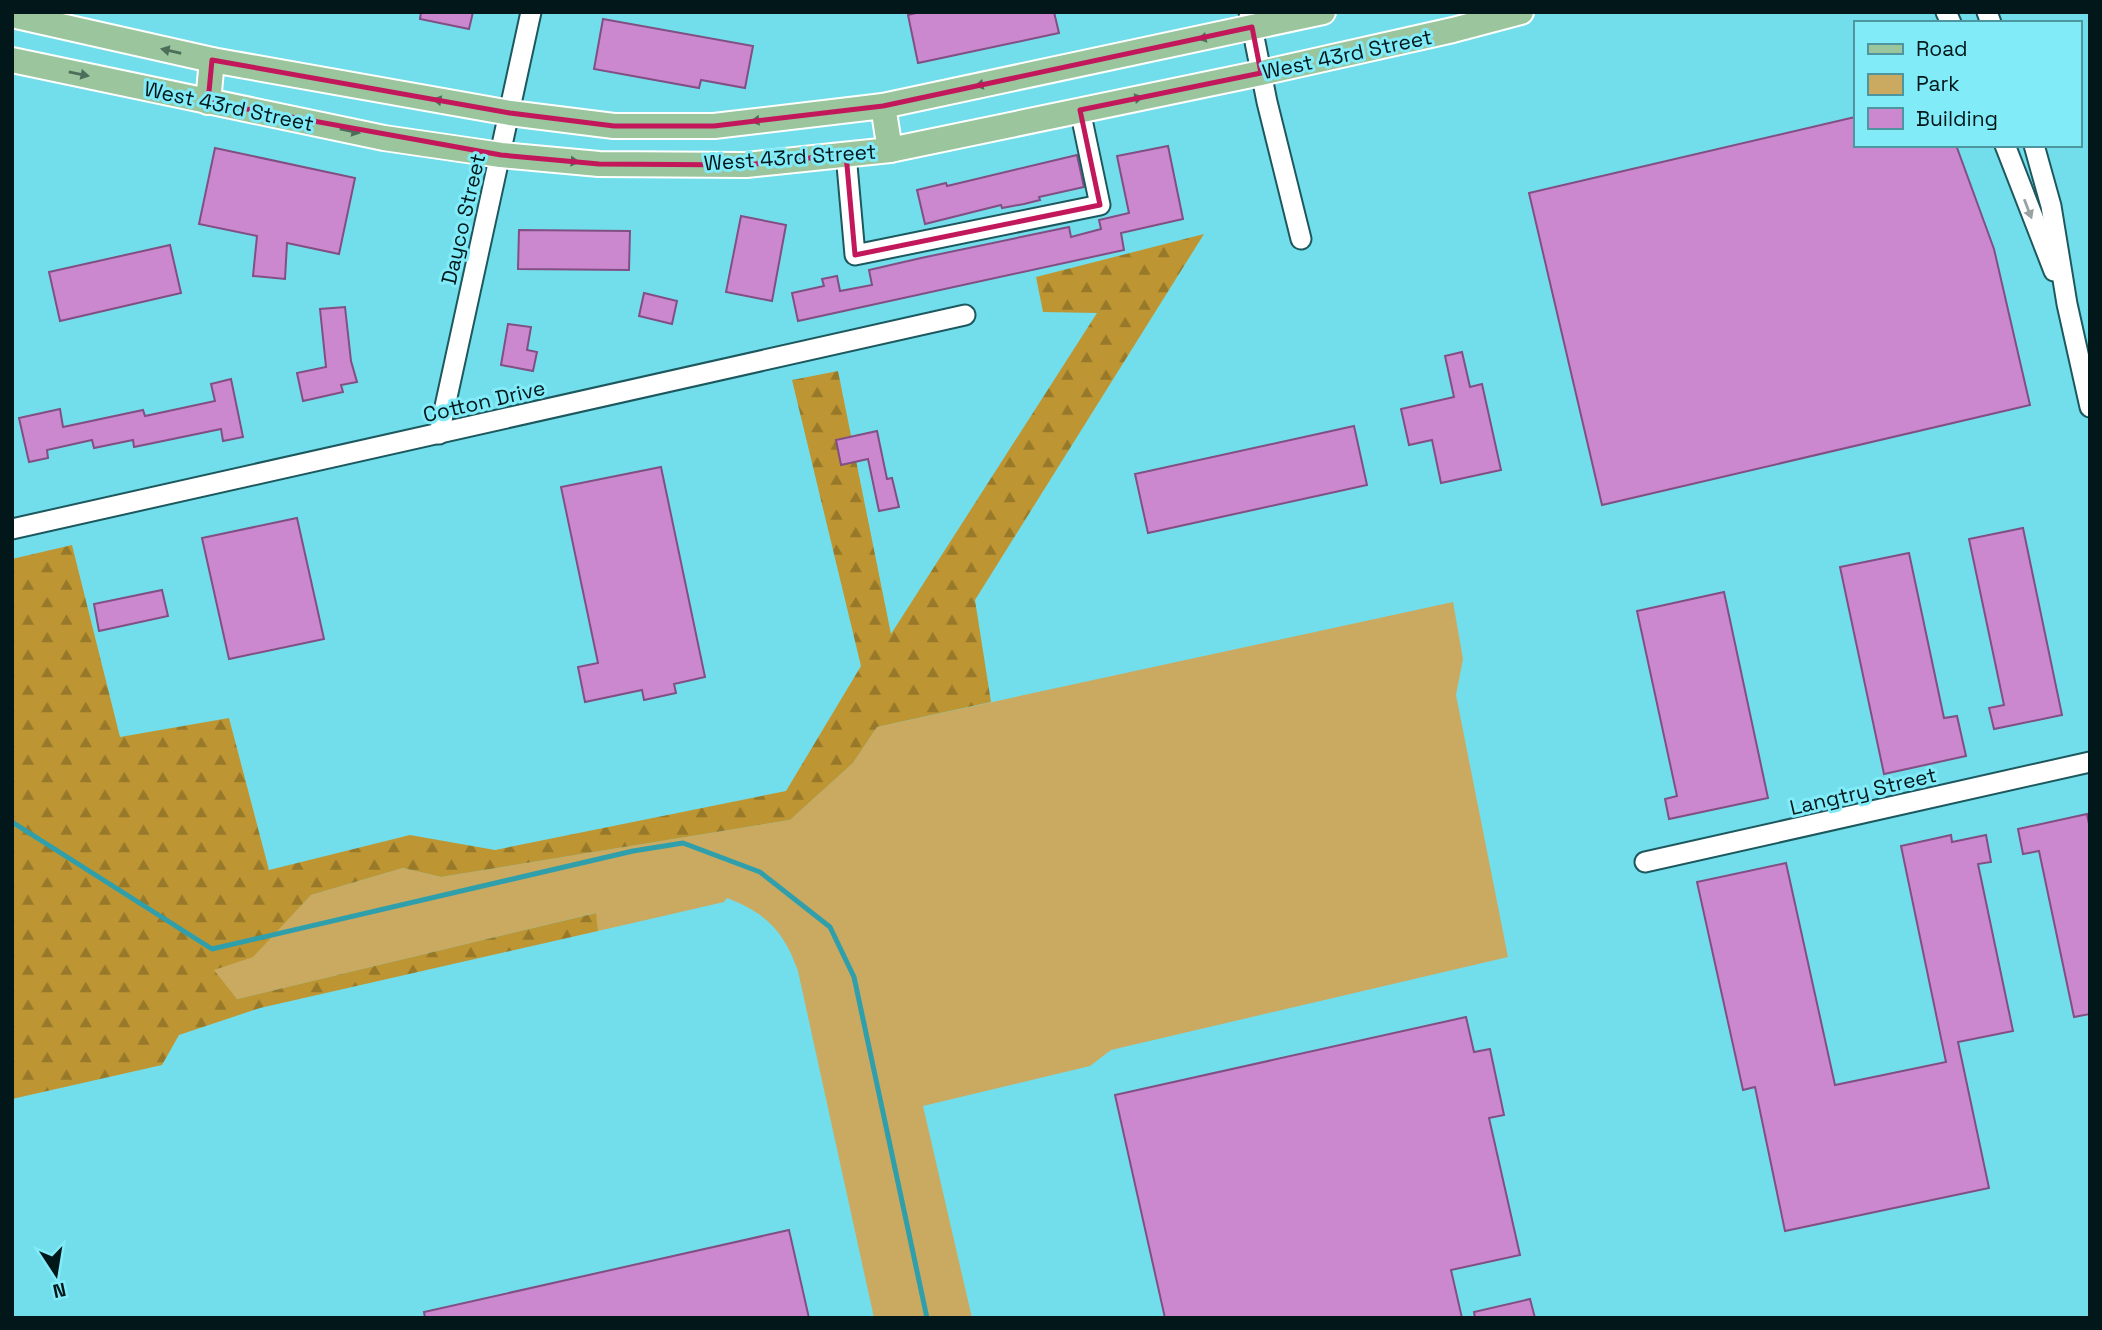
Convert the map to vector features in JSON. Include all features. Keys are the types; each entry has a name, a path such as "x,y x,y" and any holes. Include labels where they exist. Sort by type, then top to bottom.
{"main road":[{"name":"West 43rd Street","path":"12,15 212,60 510,113 614,126 715,126 883,106 1251,20 1322,12"},
{"name":"West 43rd Street","path":"12,60 384,138 501,155 599,164 746,165 890,150 1261,73 1451,21 1521,12"},
{"path":"208,102 212,60"},
{"path":"883,106 890,150"}],"street":[{"name":"Dayco Street","path":"439,434 531,12"},
{"path":"1251,20 1301,239"},
{"path":"846,154 855,255 1100,205 1080,110"},
{"path":"2006,147 2067,304"},
{"path":"2035,147 2051,206 2067,304 2090,407"},
{"name":"Cotton Drive","path":"12,529 965,315"},
{"name":"Langtry Street","path":"1645,862 2090,762"}],"highlighted area":[{"path":"1252,27 1261,73 1080,110 1100,205 855,255 846,154 746,165 599,164 501,155 208,102 212,60 510,113 614,126 714,126 883,106"}],"green space":[{"path":"1204,234 975,600 991,702 877,727 853,763 790,820 441,877 403,868 311,895 253,957 214,970 237,999 596,913 598,931 260,1008 179,1035 162,1065 12,1099 12,559 72,545 120,737 229,718 269,870 410,835 495,850 786,791 861,666 792,380 838,371 891,634 1097,313 1043,312 1036,277"},
{"path":"1453,602 1463,659 1456,695 1508,957 1111,1050 1090,1066 923,1106 972,1318 874,1318 798,971 780,934 763,917 741,904 727,898 724,902 598,931 595,913 237,999 213,970 253,956 311,895 403,868 441,877 790,820 853,763 877,727"}],"building":[{"path":"421,12 473,12 469,29 420,19"},
{"path":"920,12 1054,12 1059,33 918,63 908,15"},
{"path":"603,19 753,46 745,88 701,80 699,88 594,69"},
{"path":"1854,117 1854,147 1957,147 1994,249 2030,405 1602,505 1529,193"},
{"path":"1168,146 1183,219 1121,233 1124,250 798,321 792,293 824,286 822,279 837,276 840,291 872,285 869,270 1069,227 1071,237 1101,229 1099,220 1129,213 1117,156"},
{"path":"215,148 355,178 339,254 287,243 285,279 253,276 257,236 199,224"},
{"path":"1077,155 1084,187 1039,197 1040,200 1024,204 1002,208 1001,205 925,224 917,190 946,183 947,186"},
{"path":"741,216 786,225 772,301 726,292"},
{"path":"519,230 630,231 629,270 518,269"},
{"path":"170,245 181,293 60,321 49,272"},
{"path":"644,293 677,301 672,324 639,316"},
{"path":"345,307 351,361 357,382 341,385 343,392 303,401 297,373 326,367 320,309"},
{"path":"508,324 531,327 527,350 537,352 533,371 501,365"},
{"path":"1462,352 1470,387 1482,384 1501,470 1441,483 1432,440 1409,445 1401,409 1454,397 1445,356"},
{"path":"231,379 243,437 223,441 221,429 134,447 133,440 94,448 92,440 47,450 48,458 29,462 19,418 60,409 63,427 143,410 145,416 215,401 211,384"},
{"path":"1354,426 1367,485 1148,533 1135,474"},
{"path":"877,431 887,479 892,478 899,507 879,511 868,459 841,465 836,440"},
{"path":"661,467 705,677 674,684 676,693 644,700 642,690 585,702 578,667 598,663 561,487"},
{"path":"297,518 324,639 229,659 202,538"},
{"path":"2023,528 2062,715 1994,729 1989,708 2004,705 1969,539"},
{"path":"1909,553 1944,718 1957,716 1966,756 1884,774 1840,567"},
{"path":"162,590 168,616 99,631 94,604"},
{"path":"1724,592 1768,798 1669,819 1665,799 1677,796 1637,611"},
{"path":"2087,814 2090,829 2090,1014 2074,1017 2039,851 2023,854 2018,829"},
{"path":"1951,835 1952,842 1986,835 1991,862 1978,864 2013,1031 1958,1042 1989,1188 1785,1231 1755,1087 1743,1090 1697,882 1786,863 1835,1085 1946,1062 1901,846"},
{"path":"1466,1017 1474,1052 1490,1049 1504,1115 1489,1118 1520,1255 1451,1270 1462,1318 1165,1318 1115,1095"},
{"path":"789,1230 809,1318 425,1318 424,1312"},
{"path":"1530,1299 1535,1318 1475,1318 1474,1312"}],"waterway":[{"path":"12,822 212,949 633,851 683,843 760,872 830,927 854,977 927,1318"}]}
